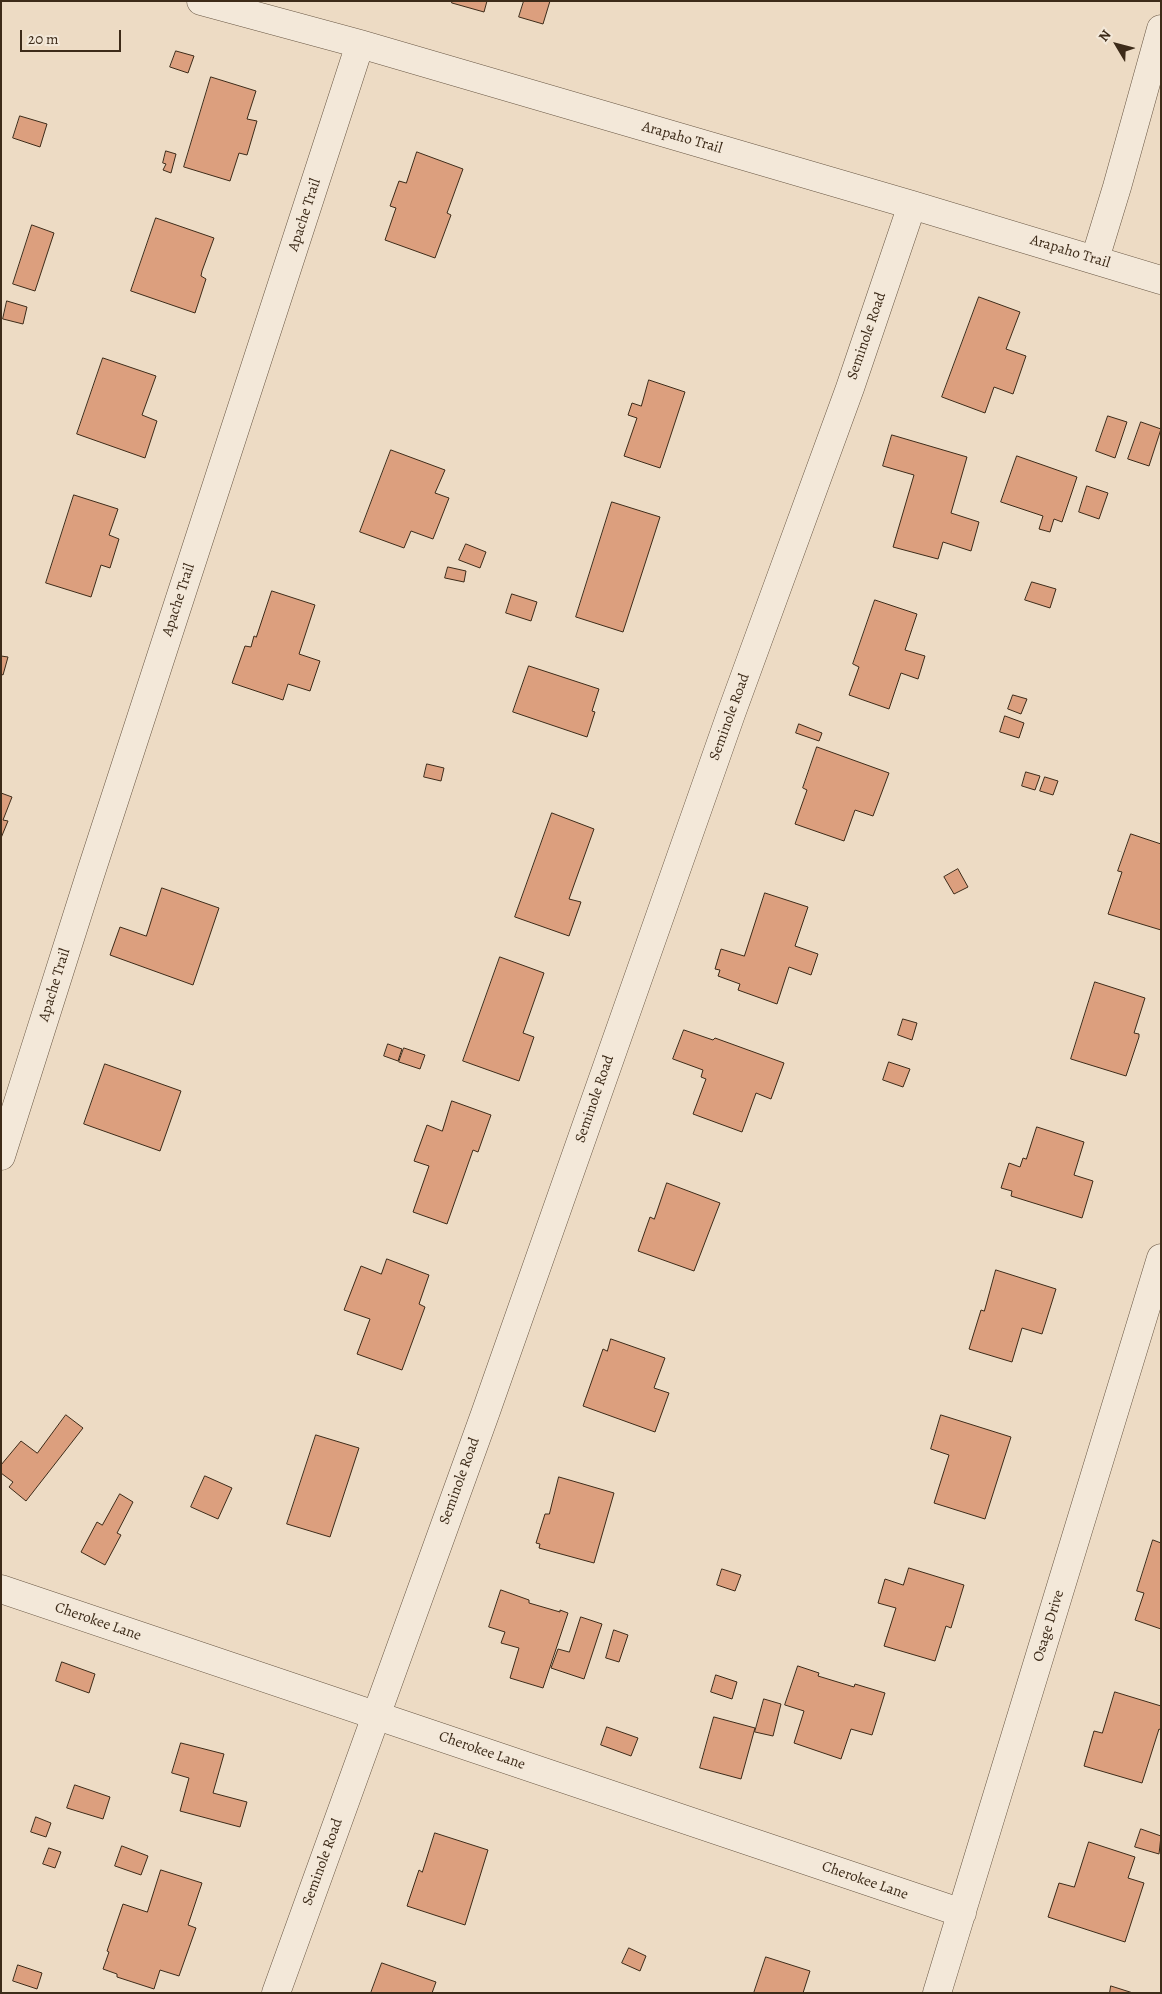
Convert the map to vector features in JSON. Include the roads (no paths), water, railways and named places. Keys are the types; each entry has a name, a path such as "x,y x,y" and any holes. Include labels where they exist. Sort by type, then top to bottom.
{"street":[{"name":"Arapaho Trail","path":"201,1 360,44 912,205 1161,280"},
{"path":"1095,260 1161,29"},
{"name":"Apache Trail","path":"1,1156 94,863 360,44"},
{"name":"Seminole Road","path":"276,1993 491,1396 728,724 850,388 912,205"},
{"name":"Osage Drive","path":"937,1993 1161,1258"},
{"name":"Cherokee Lane","path":"1,1589 962,1914"}]}
